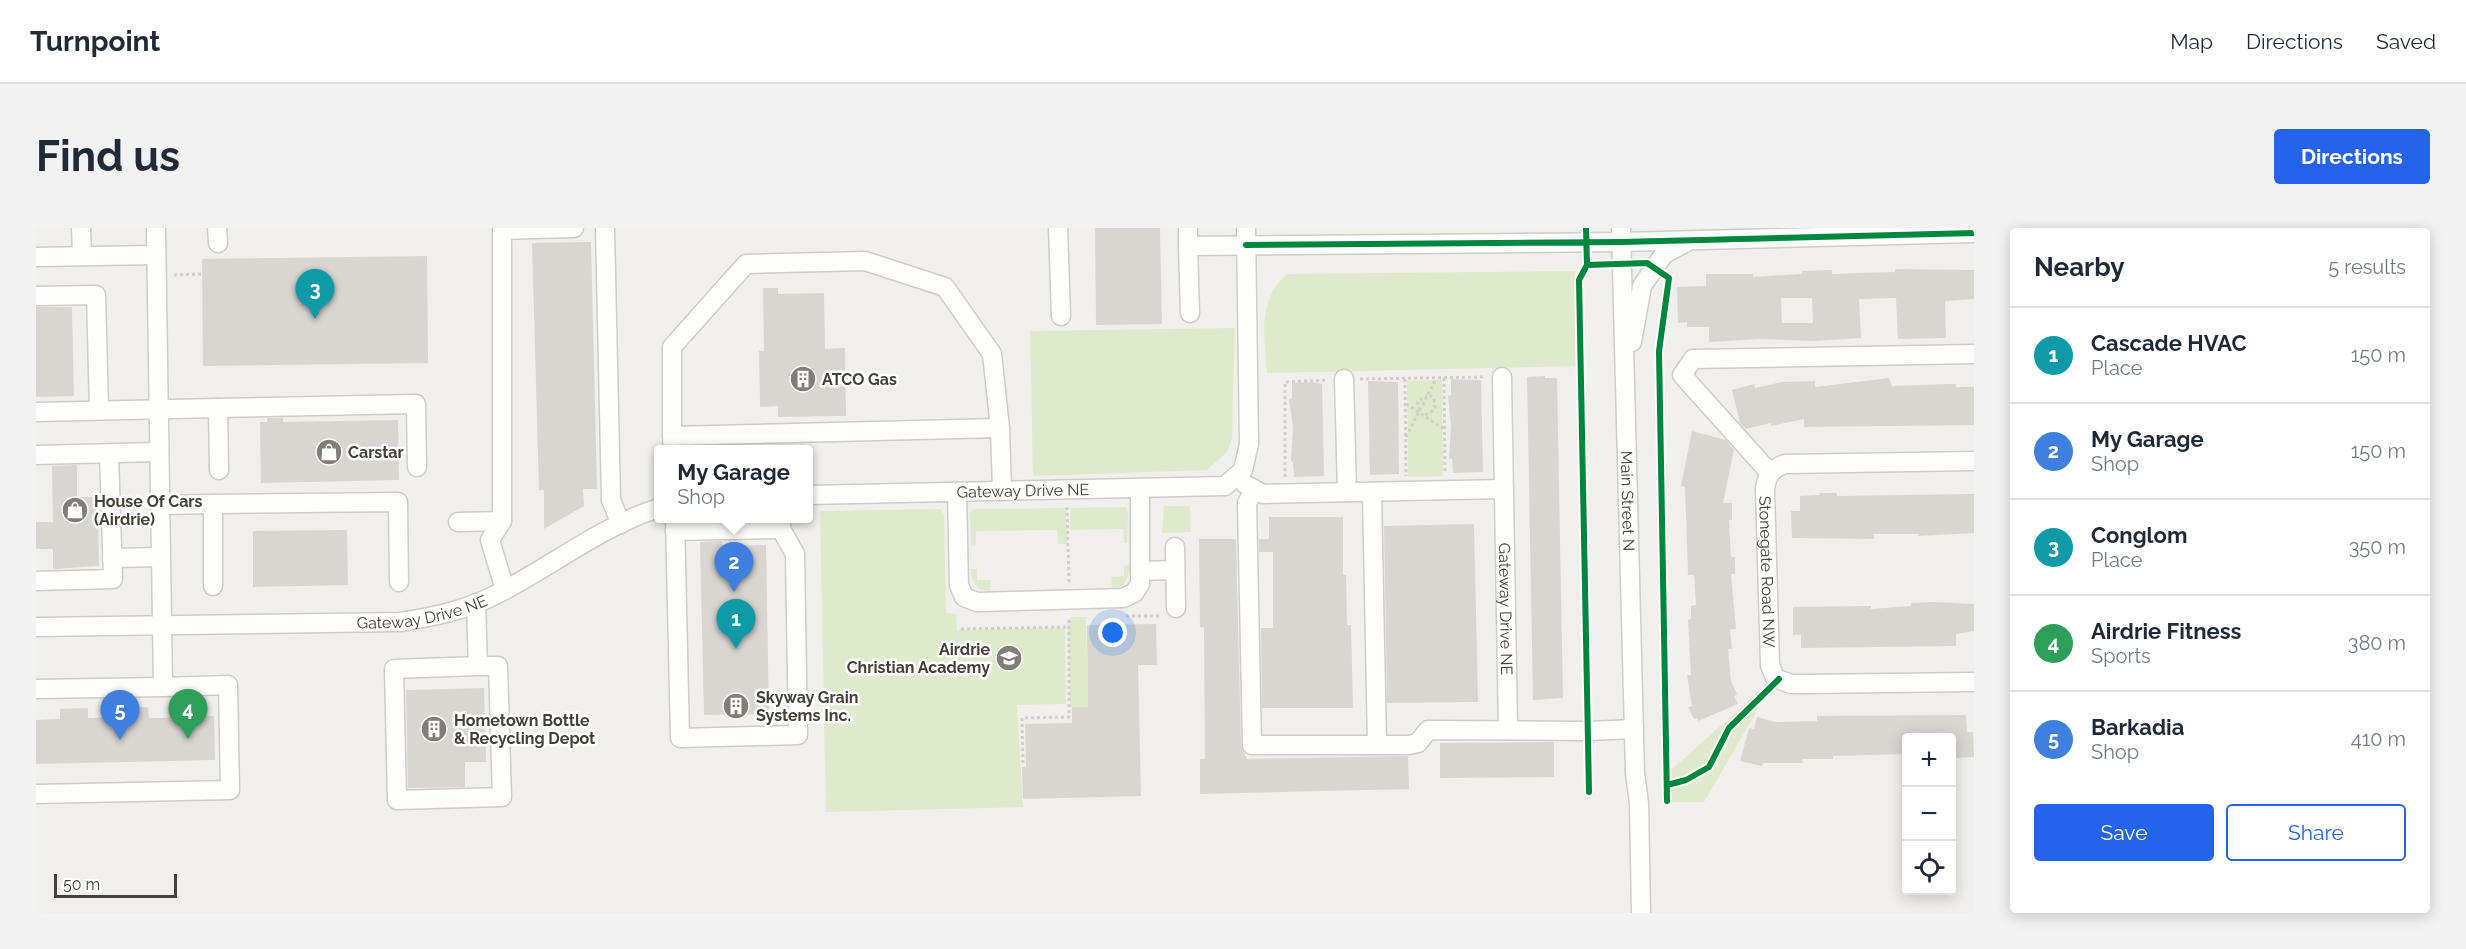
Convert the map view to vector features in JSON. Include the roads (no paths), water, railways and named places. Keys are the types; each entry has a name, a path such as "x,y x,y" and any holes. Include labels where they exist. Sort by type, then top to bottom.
{"street":[{"path":"81,228 82,256"},
{"path":"156,228 163,687"},
{"path":"505,590 490,540 502,521 502,230 574,228"},
{"path":"605,228 610,500 621,524"},
{"path":"1058,228 1061,316"},
{"path":"1509,242 1557,228"},
{"path":"1190,313 1188,237 1246,236 1509,242 1622,235 1692,240 1974,233"},
{"name":"Main Street N","path":"1622,235 1635,773 1639,803 1641,913"},
{"path":"1246,236 1249,444 1243,470 1236,479 1263,494 1504,489"},
{"path":"1625,382 1642,286 1664,254 1692,240"},
{"path":"36,257 156,255"},
{"path":"1000,428 672,443 672,347 746,264 865,261 945,287 992,354 1000,428 1002,492"},
{"path":"36,296 96,295 99,410"},
{"path":"1770,473 1682,375 1693,359 1974,354"},
{"name":"Gateway Drive NE","path":"1502,377 1508,730"},
{"path":"1344,379 1347,492"},
{"path":"36,412 416,404 417,467"},
{"path":"218,408 219,470"},
{"path":"36,455 159,452"},
{"path":"36,581 113,579 109,454"},
{"name":"Stonegate Road NW","path":"1974,461 1785,464 1774,468 1765,489 1770,665 1775,678 1791,684 1974,682"},
{"name":"Gateway Drive NE","path":"813,495 1225,486 1236,479"},
{"path":"957,492 959,585 964,597 977,602 1124,598 1134,593 1140,584 1140,489"},
{"path":"1254,490 1247,503 1252,745 1409,745 1418,743 1428,730 1634,729"},
{"path":"1372,492 1377,744"},
{"path":"160,505 398,502 399,582"},
{"path":"213,504 213,586"},
{"name":"Gateway Drive NE","path":"36,627 400,622 432,617 476,603 505,590 621,524 654,510"},
{"path":"458,522 502,521"},
{"path":"781,524 795,554 798,735 680,738 675,525 781,524"},
{"path":"1167,607 1175,570 1175,547"},
{"path":"112,558 160,557"},
{"path":"1140,571 1175,570"},
{"path":"476,603 478,666"},
{"path":"478,666 498,666 502,797 397,800 394,669 478,666"},
{"path":"36,689 228,685 230,790 36,794"}],"place":[{"name":"Conglom","path":"315,319"},
{"name":"ATCO Gas","path":"803,379"},
{"name":"Carstar","path":"329,452"},
{"name":"House Of Cars (Airdrie)","path":"75,510"},
{"name":"My Garage","path":"734,592"},
{"name":"Cascade HVAC","path":"736,649"},
{"name":"Airdrie Christian Academy","path":"1009,658"},
{"name":"Skyway Grain Systems Inc.","path":"736,706"},
{"name":"Hometown Bottle & Recycling Depot","path":"434,729"},
{"name":"Airdrie Fitness","path":"188,739"},
{"name":"Barkadia","path":"120,740"}]}
